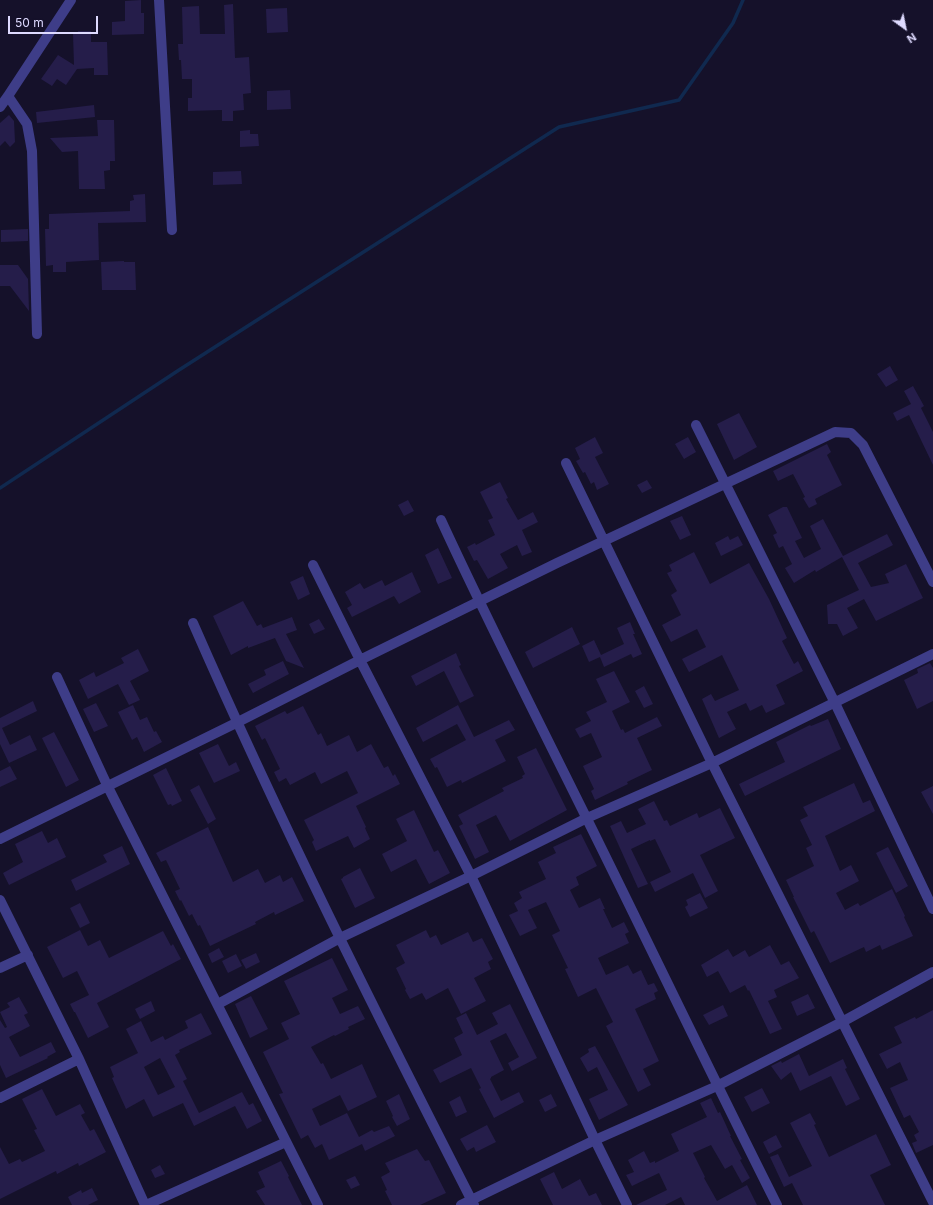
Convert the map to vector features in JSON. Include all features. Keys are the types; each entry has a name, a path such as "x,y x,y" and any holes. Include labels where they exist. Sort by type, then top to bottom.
{"street":[{"path":"0,107 71,0"},
{"path":"159,0 172,230"},
{"path":"8,96 27,124 32,151 37,334"},
{"path":"696,425 835,703 933,908"},
{"path":"0,839 557,563 835,432 851,433 863,445 933,582"},
{"path":"566,462 712,763 933,1202"},
{"path":"441,520 479,602 777,1205"},
{"path":"313,565 471,876 627,1205"},
{"path":"192,623 236,723 340,938 473,1203"},
{"path":"218,1004 340,938 471,876 586,818 712,763 933,654"},
{"path":"57,677 107,785 318,1205"},
{"path":"0,900 79,1059 146,1205 286,1142"},
{"path":"0,968 28,955"},
{"path":"461,1205 473,1203 595,1140 717,1086 842,1022 933,972"},
{"path":"0,1098 79,1059"}],"building":[{"path":"141,0 141,13 144,13 144,34 112,35 112,22 125,21 125,1"},
{"path":"233,4 235,58 249,57 251,93 243,94 244,110 233,111 233,121 222,121 222,110 188,111 188,98 192,98 192,79 182,79 178,44 183,44 182,7 199,6 200,34 225,34 224,5"},
{"path":"287,8 288,32 267,33 266,9"},
{"path":"78,31 91,31 91,42 107,42 108,75 94,75 94,68 77,69 66,85 57,79 52,86 41,79 58,55 74,65 73,34 78,34"},
{"path":"290,90 291,109 267,110 267,91"},
{"path":"94,105 95,117 37,123 36,112"},
{"path":"9,115 14,121 15,142 10,147 5,141 0,146 0,123"},
{"path":"97,120 114,120 115,161 110,161 110,170 104,171 105,189 79,189 78,151 62,152 50,138 98,136"},
{"path":"250,130 250,134 258,134 259,146 240,147 240,131"},
{"path":"241,171 242,184 213,185 213,172"},
{"path":"145,194 146,222 98,223 99,260 66,262 66,272 53,272 53,265 46,266 45,229 49,229 49,214 130,211 130,201 134,200 133,195"},
{"path":"28,229 28,241 1,242 1,230"},
{"path":"101,262 135,262 136,290 102,290"},
{"path":"0,265 18,265 28,279 29,311 10,286 0,286"},
{"path":"890,366 898,380 886,387 877,374"},
{"path":"913,386 924,406 921,408 933,432 933,465 909,415 897,421 893,413 911,404 904,391"},
{"path":"739,413 757,447 734,460 717,424"},
{"path":"595,437 603,453 595,457 609,484 597,490 594,482 591,484 585,472 583,473 576,461 580,459 575,448"},
{"path":"688,437 696,452 684,459 675,444"},
{"path":"827,444 831,452 827,455 842,485 815,499 817,504 809,508 793,474 778,481 773,471"},
{"path":"647,480 652,488 642,493 637,485"},
{"path":"500,482 508,498 506,499 518,520 533,512 538,522 522,530 532,552 522,556 517,545 500,554 508,568 488,579 477,560 474,561 467,547 475,543 476,545 495,535 488,520 493,518 480,492"},
{"path":"408,500 414,511 404,516 398,505"},
{"path":"783,507 787,507 802,538 795,541 804,558 821,549 810,526 823,519 843,556 887,534 893,545 858,563 871,587 889,583 885,574 906,564 923,598 876,621 864,599 847,608 858,628 843,636 837,624 828,624 827,605 859,590 842,557 816,572 815,570 794,583 785,568 792,564 783,546 779,548 773,535 777,533 768,515"},
{"path":"682,516 691,535 680,540 670,521"},
{"path":"728,536 730,540 738,536 743,545 721,556 715,543"},
{"path":"438,548 452,578 438,584 425,555"},
{"path":"694,552 710,584 749,563 769,599 787,638 782,641 794,664 798,661 803,671 776,685 785,704 766,713 762,705 750,711 746,703 727,712 736,729 719,738 702,699 711,694 715,701 739,690 722,655 689,672 682,659 706,647 697,629 671,642 662,625 681,615 671,595 677,591 667,573 672,571 669,565"},
{"path":"412,572 421,592 399,604 394,596 352,617 347,608 352,605 345,592 360,583 364,589 382,580 385,586"},
{"path":"303,576 310,594 298,600 290,582"},
{"path":"243,601 257,626 261,624 263,628 292,617 297,630 286,634 304,668 286,661 275,638 248,648 248,646 231,655 213,616"},
{"path":"319,619 325,629 314,634 309,624"},
{"path":"630,622 635,634 633,634 642,654 633,658 631,654 604,667 600,657 589,662 582,646 594,640 601,655 624,644 617,628"},
{"path":"572,627 580,644 533,668 525,652"},
{"path":"138,649 149,671 130,681 140,700 129,705 118,684 88,699 79,680 94,672 96,677 124,663 121,658"},
{"path":"456,653 461,665 459,666 474,696 460,703 444,671 416,686 411,676"},
{"path":"283,661 289,674 253,693 248,684 266,675 264,670"},
{"path":"930,663 933,668 933,701 917,709 904,680 918,673 917,669"},
{"path":"614,671 630,702 612,711 621,730 623,729 625,733 657,717 662,726 637,738 652,770 627,782 628,784 595,800 591,791 594,789 583,766 602,757 591,733 580,738 575,729 591,721 586,712 607,702 596,679"},
{"path":"644,686 653,704 644,708 635,691"},
{"path":"33,701 37,711 2,728 10,745 30,735 37,750 9,763 0,744 0,718"},
{"path":"96,703 108,726 94,732 83,709"},
{"path":"133,705 140,720 147,717 154,732 156,731 162,742 144,752 137,737 132,740 118,712"},
{"path":"458,705 474,737 509,720 515,730 495,740 506,761 462,783 461,780 447,787 437,767 435,768 430,759 466,740 457,724 423,742 416,728"},
{"path":"303,706 318,735 321,733 327,746 349,735 357,752 371,744 384,768 388,766 393,776 395,774 400,784 356,806 370,839 354,848 348,836 316,851 312,842 314,840 304,820 358,793 347,771 321,784 315,772 290,785 286,778 279,782 274,772 280,769 265,738 262,740 255,726 285,711 287,714"},
{"path":"828,719 841,749 745,796 739,784 785,762 776,742 810,725 811,726"},
{"path":"54,732 79,780 66,787 42,738"},
{"path":"218,744 229,766 236,762 240,771 214,783 199,753"},
{"path":"536,748 567,810 510,841 496,815 476,825 489,852 475,859 459,826 463,824 458,815 504,791 502,788 523,778 522,776 525,774 517,757"},
{"path":"10,766 17,779 0,787 0,771"},
{"path":"166,768 182,801 172,806 171,804 168,805 153,775"},
{"path":"854,783 863,803 870,800 875,811 825,836 840,871 851,865 859,881 836,893 845,910 858,903 860,906 892,889 913,936 882,950 880,945 866,952 864,947 830,963 814,931 811,933 786,880 814,866 806,848 812,845 800,820 808,816 803,807"},
{"path":"199,785 216,819 208,824 190,790"},
{"path":"933,786 933,814 921,792"},
{"path":"654,801 664,821 667,820 670,826 697,813 699,818 720,808 735,838 700,855 718,891 705,898 693,873 655,892 650,882 671,872 655,839 631,849 648,884 638,888 610,826 621,821 627,833 646,824 638,809"},
{"path":"414,810 434,852 438,850 450,873 429,884 416,859 391,872 382,854 407,841 396,819"},
{"path":"208,827 233,882 258,869 265,883 280,875 283,882 292,877 304,901 275,915 274,912 255,922 256,924 210,946 200,925 198,926 192,914 189,916 181,900 180,901 175,891 180,889 166,860 161,862 156,853"},
{"path":"42,831 48,843 57,838 66,857 9,885 3,873 23,862 15,844"},
{"path":"581,834 597,866 576,877 579,885 570,890 579,908 600,898 605,909 603,909 612,928 624,922 629,932 625,934 629,943 598,958 606,975 628,965 633,974 641,970 648,985 654,983 658,991 654,993 656,999 635,1009 659,1061 643,1069 651,1085 638,1092 606,1026 613,1022 596,988 578,997 565,969 568,968 552,935 560,931 546,902 528,910 537,928 520,936 509,915 518,911 514,903 522,898 519,892 546,879 538,862 556,853 553,847"},
{"path":"122,846 130,864 76,891 71,880 107,862 103,855"},
{"path":"888,847 908,886 896,893 876,853"},
{"path":"360,868 375,898 355,908 341,879"},
{"path":"700,893 708,908 690,917 685,907 688,905 686,900"},
{"path":"80,903 90,923 80,928 70,908"},
{"path":"80,930 88,946 100,940 109,958 163,931 171,946 173,944 181,959 97,1003 109,1027 88,1038 70,1004 89,995 77,971 63,978 47,947"},
{"path":"426,930 430,938 436,935 441,945 468,932 473,942 482,938 493,959 488,962 491,969 474,978 486,1001 461,1014 448,988 426,1000 422,993 410,999 396,968 405,963 396,945"},
{"path":"770,945 781,965 789,961 799,978 774,990 777,997 768,1001 782,1029 770,1034 749,990 748,991 745,985 730,993 718,971 707,977 701,965 728,949 733,957 745,950 749,957"},
{"path":"219,948 224,957 212,963 208,954"},
{"path":"256,953 260,962 246,969 241,960"},
{"path":"236,954 242,966 228,973 222,961"},
{"path":"332,958 348,990 332,998 340,1014 358,1006 365,1019 348,1027 349,1029 311,1047 321,1064 323,1063 331,1079 362,1064 377,1097 348,1111 340,1095 312,1109 320,1126 347,1113 359,1137 372,1130 374,1132 389,1126 395,1136 365,1151 362,1144 329,1160 322,1144 315,1148 308,1135 301,1139 279,1094 283,1093 263,1052 289,1039 281,1023 300,1014 284,981"},
{"path":"808,994 815,1008 797,1016 791,1002"},
{"path":"251,996 268,1029 250,1038 235,1004"},
{"path":"19,997 28,1013 24,1015 30,1026 9,1037 20,1057 51,1042 56,1052 47,1057 48,1058 6,1078 0,1065 0,1020 5,1028 7,1027 0,1012 10,1007 7,1003"},
{"path":"151,1001 155,1011 140,1019 135,1009"},
{"path":"510,1004 537,1058 512,1071 508,1063 519,1057 506,1033 490,1041 504,1070 490,1079 501,1101 519,1092 524,1102 494,1118 479,1089 481,1088 471,1068 440,1083 433,1070 462,1055 454,1038 463,1033 456,1018 466,1013 477,1035 498,1024 492,1013"},
{"path":"723,1005 728,1016 709,1025 703,1015"},
{"path":"933,1010 933,1145 916,1153 912,1143 917,1141 914,1135 919,1132 910,1115 904,1118 890,1088 908,1080 900,1062 887,1069 879,1054 902,1043 894,1027 915,1017 916,1019"},
{"path":"201,1013 212,1034 179,1050 180,1052 175,1055 187,1079 183,1081 199,1113 242,1092 249,1105 253,1103 262,1121 247,1129 235,1106 194,1126 183,1103 153,1117 144,1099 126,1109 112,1078 114,1077 110,1067 138,1053 126,1029 141,1021 151,1042 163,1036 165,1040 188,1028 185,1021","holes":["160,1058 175,1087 158,1095 144,1067"]},
{"path":"595,1046 628,1105 599,1120 589,1099 608,1090 597,1067 588,1072 580,1058 589,1052 588,1049"},
{"path":"799,1054 809,1076 843,1059 847,1068 845,1069 860,1099 846,1106 831,1076 800,1091 791,1072 781,1080 771,1066 781,1061 782,1063"},
{"path":"762,1088 770,1103 752,1112 744,1097"},
{"path":"42,1089 56,1116 80,1104 85,1113 81,1115 90,1131 94,1129 106,1152 79,1166 78,1163 57,1174 56,1171 0,1199 0,1147 9,1164 20,1159 22,1162 45,1151 34,1130 37,1129 22,1099"},
{"path":"399,1094 410,1119 397,1126 386,1101"},
{"path":"551,1094 557,1106 545,1112 539,1100"},
{"path":"460,1096 467,1112 456,1117 449,1102"},
{"path":"711,1098 718,1113 720,1112 742,1159 740,1160 750,1178 742,1183 732,1165 725,1169 711,1145 693,1153 705,1177 704,1178 717,1201 747,1185 757,1205 685,1205 681,1197 665,1205 636,1205 667,1190 659,1173 632,1186 626,1175 634,1172 628,1160 644,1151 650,1163 655,1161 655,1163 679,1151 671,1134 707,1117 700,1103"},
{"path":"810,1113 829,1157 876,1134 891,1165 870,1175 885,1205 803,1205 792,1183 784,1187 770,1157 778,1154 789,1177 812,1166 790,1123"},
{"path":"487,1125 496,1142 476,1152 474,1147 467,1151 460,1139"},
{"path":"776,1135 782,1147 769,1154 763,1142"},
{"path":"417,1149 425,1161 429,1160 446,1193 420,1205 392,1205 385,1191 387,1190 381,1177 390,1172 385,1163"},
{"path":"281,1161 302,1205 265,1205 256,1191 265,1187 258,1172"},
{"path":"160,1165 165,1174 155,1178 151,1170"},
{"path":"554,1172 562,1189 580,1179 589,1196 596,1193 602,1205 553,1205 540,1179"},
{"path":"355,1176 360,1185 351,1189 346,1180"},
{"path":"92,1188 98,1200 88,1205 72,1205 68,1197 81,1190 82,1193"}],"waterway":[{"path":"0,488 179,370 559,127 679,100 733,23 743,0"}]}
